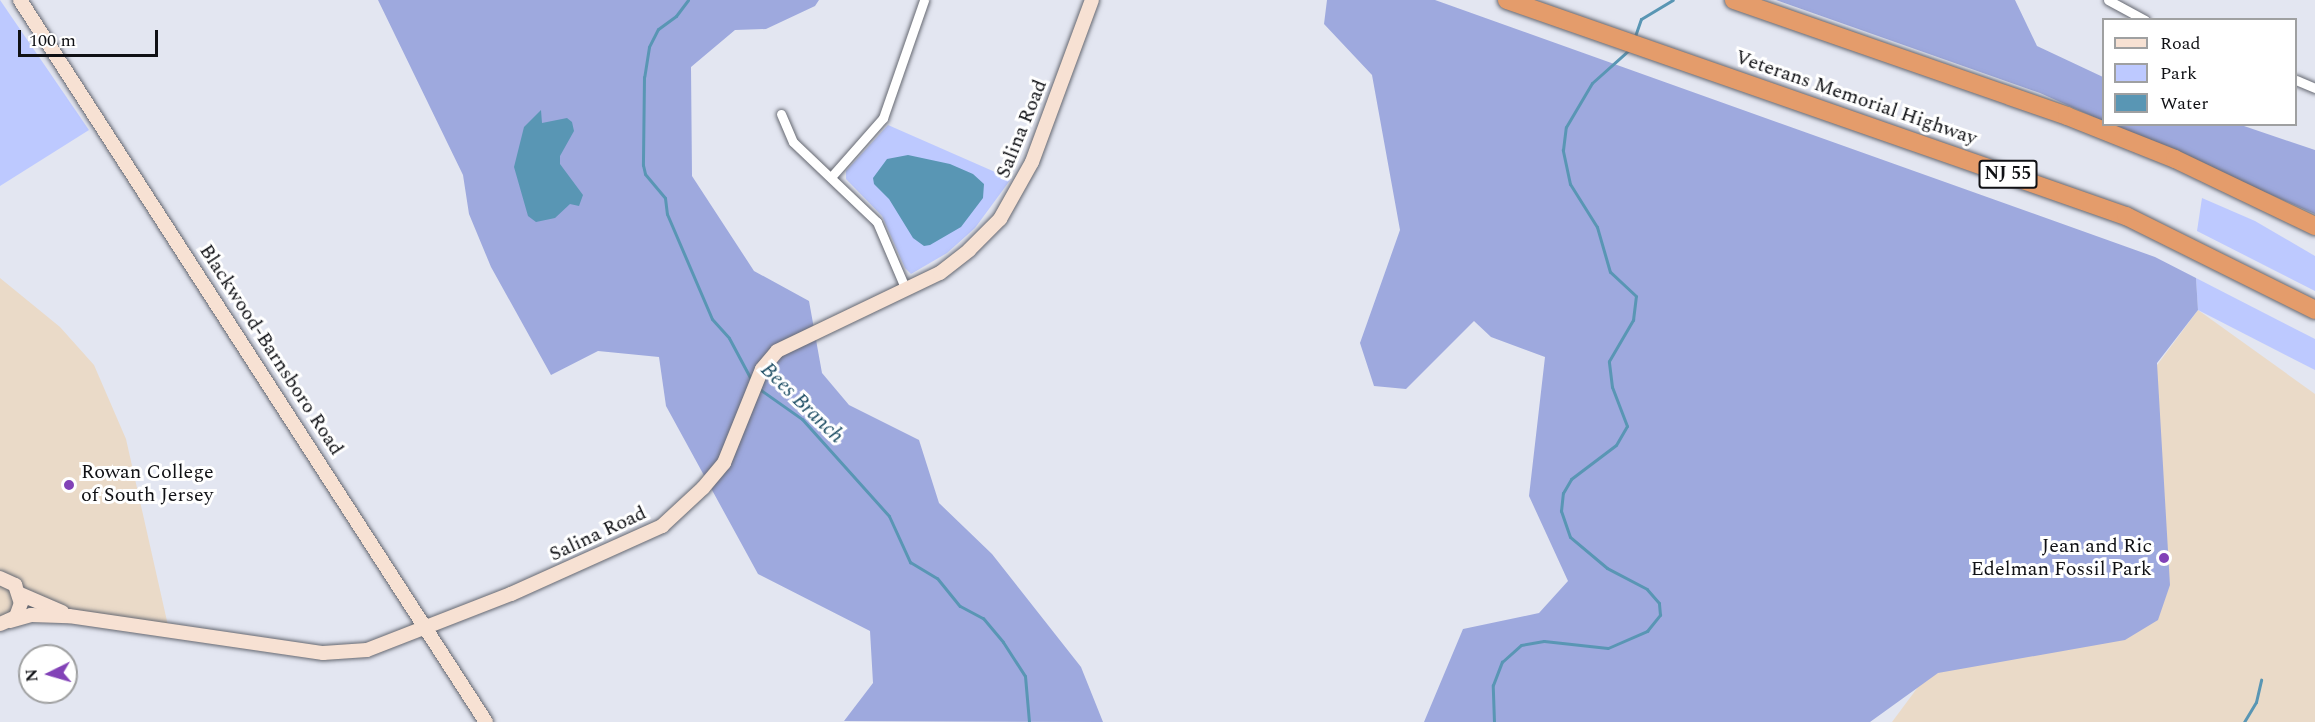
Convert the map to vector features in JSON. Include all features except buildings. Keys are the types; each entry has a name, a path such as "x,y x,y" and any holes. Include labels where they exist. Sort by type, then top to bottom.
{"highway":[{"name":"Veterans Memorial Highway","path":"1507,0 1689,66 2126,216 2315,310"},
{"path":"1741,2 2078,120 2175,159 2315,226"}],"street":[{"name":"Blackwood-Barnsboro Road","path":"20,0 429,628 486,722"},
{"path":"831,177 883,118 924,0"},
{"name":"Salina Road","path":"69,616 323,653 367,650 429,628 662,526 703,488 724,463 766,363 784,345 940,273 969,250 1012,200 1032,162 1092,0"},
{"path":"2108,0 2141,18"},
{"path":"2297,81 2315,88"},
{"path":"781,114 792,141 877,222 906,290"},
{"path":"0,577 15,585 20,594 20,610 5,623"},
{"path":"20,594 69,616"},
{"path":"5,623 31,615 69,616"}],"shaded area":[{"path":"378,0 819,0 815,6 766,29 735,30 691,67 692,176 754,271 809,301 822,373 849,405 919,440 939,503 992,554 1081,667 1103,722 844,721 873,683 870,631 758,574 666,406 659,357 598,351 551,375 491,267 469,214 463,175"},
{"path":"1327,0 1435,0 2155,257 2196,278 2198,310 2157,363 2170,585 2158,620 2125,640 1938,673 1870,722 1424,722 1463,629 1539,613 1568,581 1529,496 1545,357 1491,337 1474,321 1406,389 1374,386 1360,343 1400,230 1372,75 1324,24"},
{"path":"1776,0 2015,0 2037,46 2102,77 2102,121 2040,93"},
{"path":"2113,126 2244,126 2315,150 2315,214"},
{"name":"Rowan College of South Jersey","path":"0,278 60,327 94,365 126,439 169,630 59,616 0,623"},
{"name":"Jean and Ric Edelman Fossil Park","path":"2198,310 2315,394 2315,722 1892,722"}],"green space":[{"path":"0,0 89,130 0,186"},
{"path":"888,125 1011,179 975,228 947,253 911,274 905,268 882,216 846,179 846,171"},
{"path":"2202,198 2255,221 2315,256 2315,291 2197,231"},
{"path":"2196,278 2315,339 2315,370 2198,310"}],"water":[{"path":"541,110 542,123 567,118 572,122 574,131 560,156 560,164 583,195 579,206 570,204 555,218 536,222 528,216 514,167 524,127"},
{"path":"908,155 950,164 973,174 984,184 983,198 961,227 930,245 924,246 913,238 889,199 874,184 873,178 887,159"}],"waterway":[{"name":"Bees Branch","path":"688,0 676,16 658,29 649,47 644,77 643,165 645,174 665,198 667,214 712,319 729,338 752,381"},
{"path":"1634,39 1641,19 1673,0"},
{"path":"1494,722 1493,685 1502,662 1521,645 1544,641 1608,648 1647,631 1660,615 1659,603 1647,589 1607,568 1570,537 1561,511 1563,493 1571,479 1616,445 1627,426 1612,387 1609,361 1633,320 1636,296 1610,272 1597,227 1570,184 1563,150 1566,127 1592,83 1629,50"},
{"name":"Bees Branch","path":"758,388 802,419 889,516 910,562 937,578 960,606 983,618 1003,642 1025,676 1029,722"},
{"path":"2244,722 2256,702 2261,680"}],"place":[{"name":"Rowan College of South Jersey","path":"69,485"},
{"name":"Jean and Ric Edelman Fossil Park","path":"2164,558"}]}
